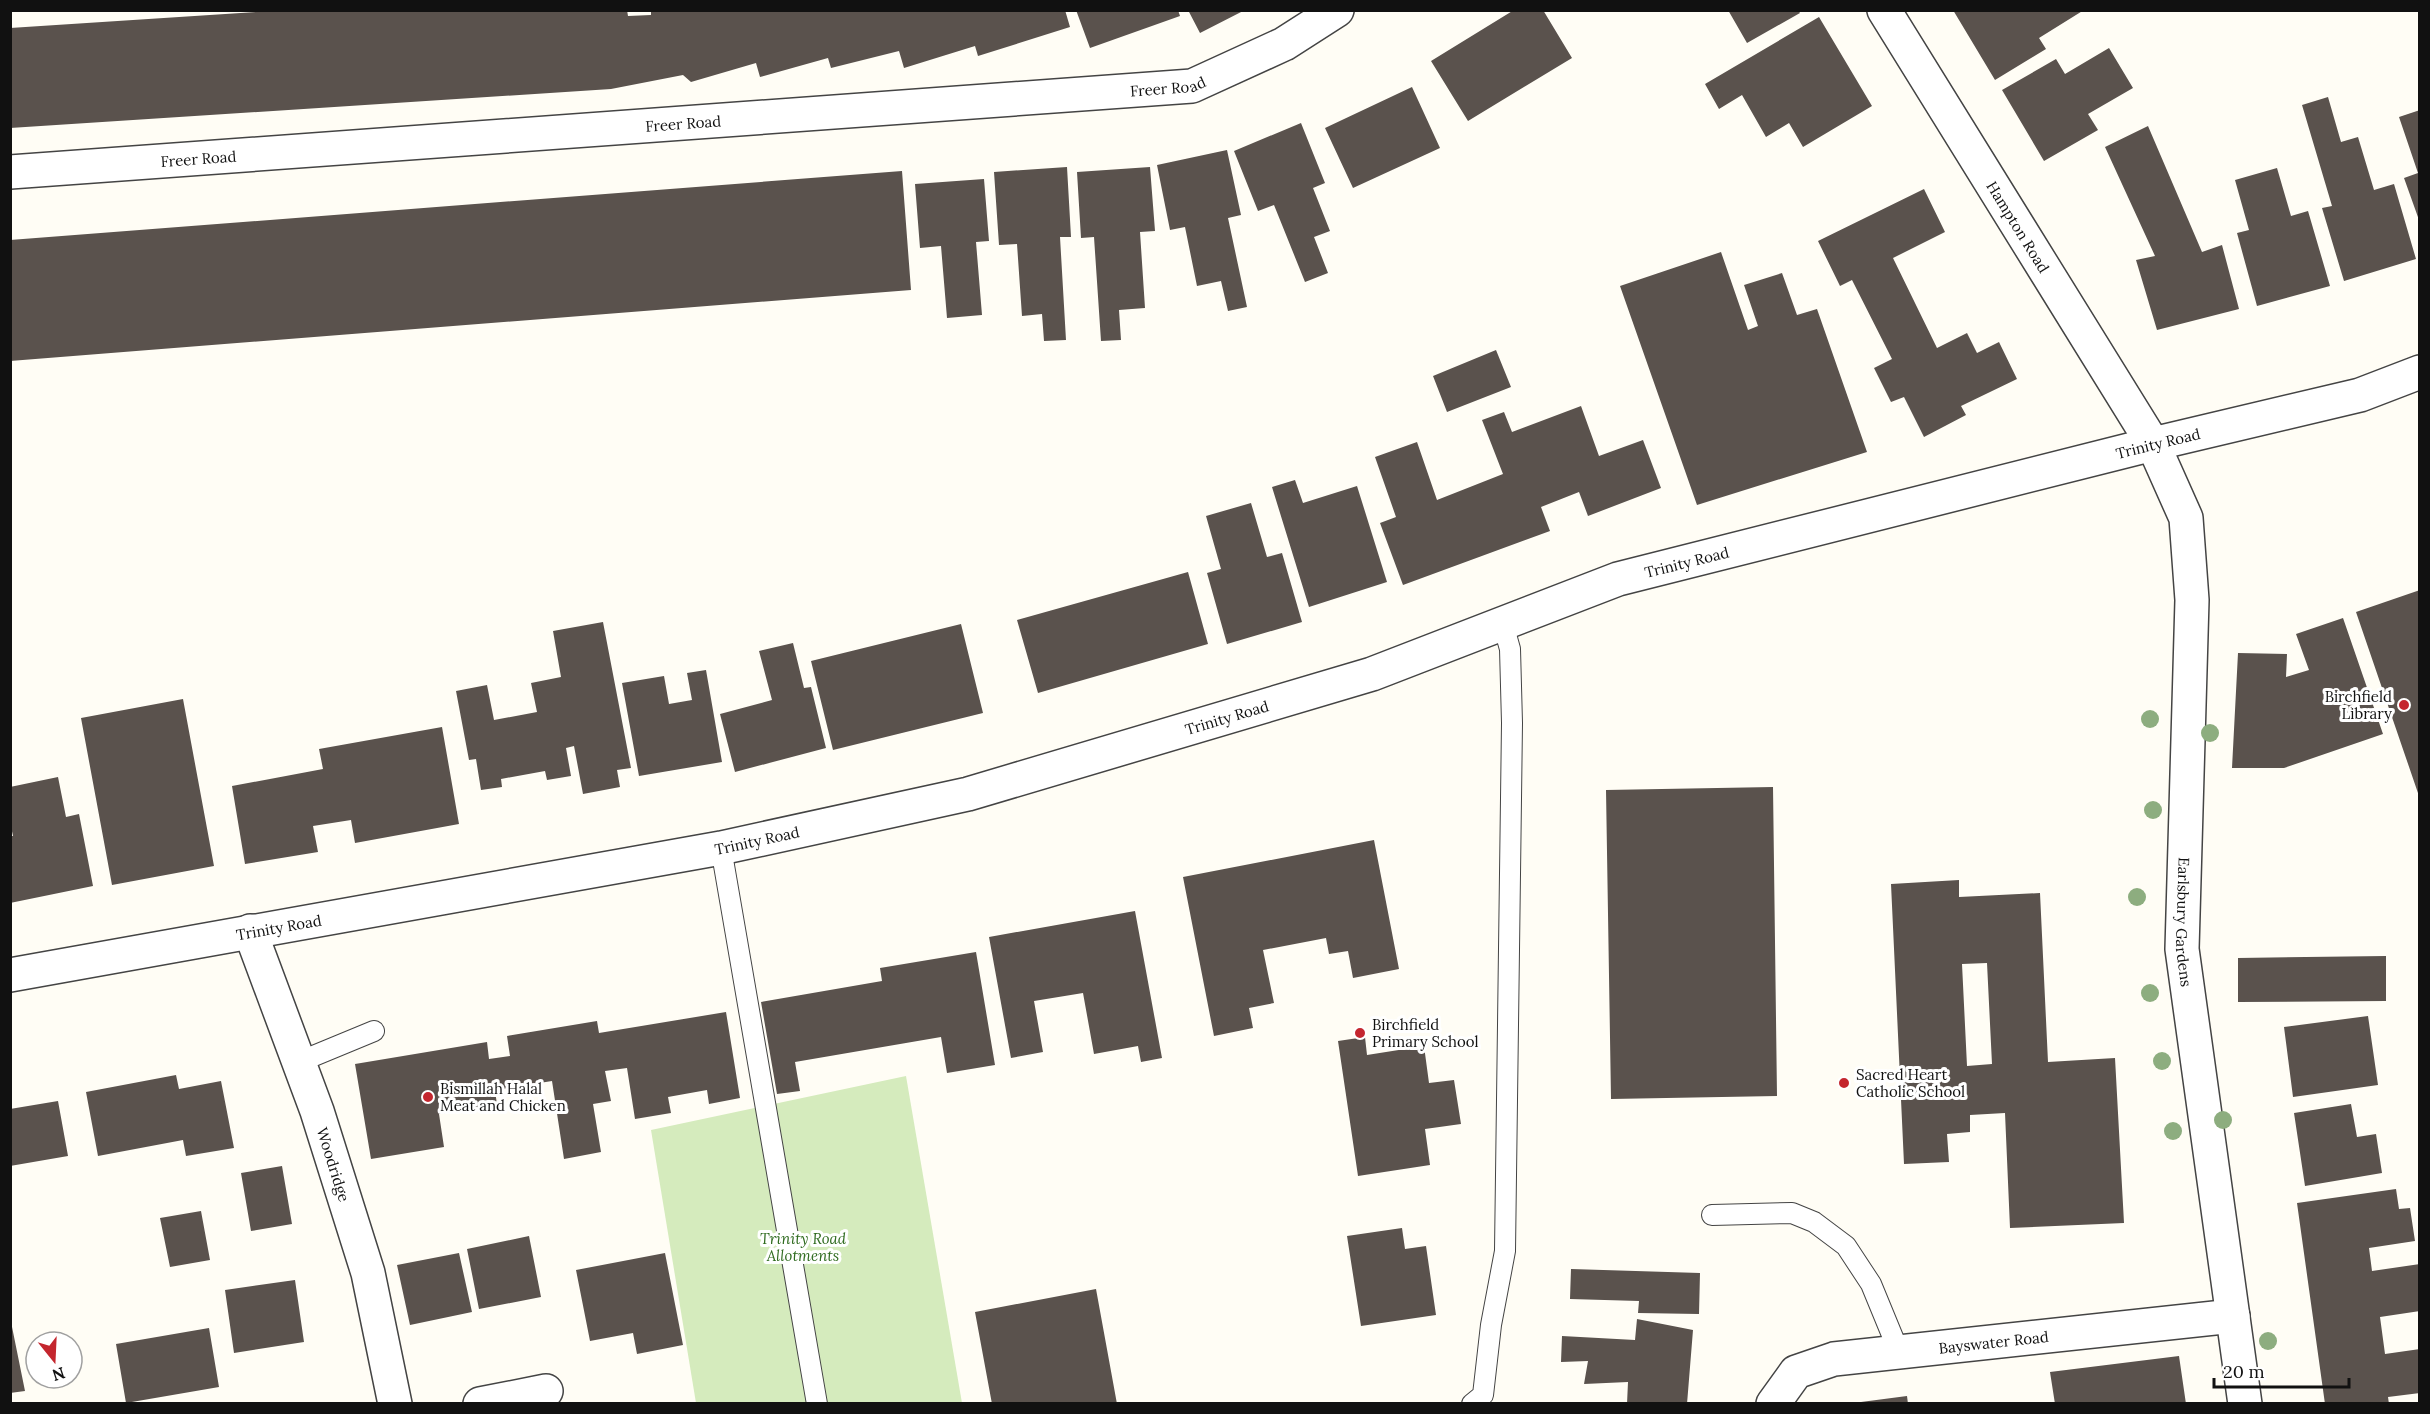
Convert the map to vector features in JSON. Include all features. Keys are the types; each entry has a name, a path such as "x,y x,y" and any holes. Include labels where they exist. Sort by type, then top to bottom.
{"street":[{"name":"Freer Road","path":"10,172 1080,96 1192,86 1284,44 1337,10"},
{"name":"Hampton Road","path":"1884,10 2153,444"},
{"name":"Trinity Road","path":"10,975 721,848 968,794 1372,674 1618,579 2153,444 2360,395 2420,372"},
{"name":"Earlsbury Gardens","path":"2153,444 2186,518 2192,600 2182,949 2245,1404"},
{"name":"Woodridge","path":"250,931 317,1111 368,1273 395,1404"},
{"name":"Bayswater Road","path":"1773,1404 1796,1372 1834,1359 2233,1316"},
{"path":"480,1404 546,1391"}],"lane":[{"path":"1472,1404 1483,1395 1491,1324 1505,1251 1512,723 1510,649 1503,624"},
{"path":"721,848 817,1404"},
{"path":"299,1062 374,1031"},
{"path":"1712,1215 1792,1213 1814,1222 1846,1246 1871,1284 1899,1352"}],"green space":[{"name":"Trinity Road Allotments","path":"906,1076 962,1403 696,1403 651,1130"}],"building":[{"path":"285,10 627,10 628,16 651,15 651,10 1065,10 1070,27 978,56 975,46 904,68 899,51 831,68 828,58 760,77 756,63 691,82 683,75 611,89 10,128 10,28"},
{"path":"1076,10 1178,10 1180,16 1090,48"},
{"path":"1188,10 1245,10 1200,33"},
{"path":"1514,10 1543,10 1572,58 1468,121 1431,61"},
{"path":"1728,10 1798,10 1800,13 1747,43"},
{"path":"1953,10 2084,10 2039,38 2046,49 1995,80"},
{"path":"1819,17 1872,106 1803,147 1789,123 1766,137 1742,95 1719,109 1705,84"},
{"path":"2109,48 2133,88 2088,114 2098,130 2044,161 2002,90 2056,59 2065,74"},
{"path":"1412,87 1440,148 1353,188 1325,128"},
{"path":"2328,97 2341,142 2358,137 2374,190 2394,184 2416,259 2344,281 2322,208 2332,206 2302,105"},
{"path":"2420,110 2419,220 2404,178 2418,173 2399,117"},
{"path":"1301,123 1325,183 1313,188 1330,231 1314,237 1328,273 1305,282 1274,205 1258,211 1234,151"},
{"path":"2148,126 2202,252 2222,245 2239,309 2157,330 2136,260 2155,256 2105,147"},
{"path":"1227,150 1241,215 1228,218 1247,307 1228,311 1221,281 1197,286 1185,227 1170,230 1157,165"},
{"path":"1067,167 1071,237 1060,237 1066,340 1044,341 1042,314 1022,316 1017,244 999,245 994,172"},
{"path":"1150,167 1155,231 1140,232 1145,308 1119,310 1121,340 1101,341 1094,237 1081,238 1077,172"},
{"path":"2277,168 2291,216 2308,211 2330,286 2257,306 2237,233 2249,230 2235,180"},
{"path":"902,171 911,290 10,361 10,240"},
{"path":"984,179 989,241 976,242 982,315 947,318 941,246 920,248 915,184"},
{"path":"1924,189 1945,232 1893,258 1937,348 1967,333 1977,353 1999,342 2017,379 1961,406 1966,415 1924,437 1904,397 1891,402 1874,368 1892,359 1852,280 1840,286 1818,241"},
{"path":"1721,252 1748,330 1758,326 1744,285 1782,273 1797,315 1817,309 1867,452 1697,505 1620,286"},
{"path":"1496,350 1511,387 1447,412 1433,376"},
{"path":"1581,406 1599,456 1643,440 1661,488 1588,516 1579,492 1541,507 1550,531 1403,585 1380,523 1396,517 1375,457 1417,442 1437,500 1503,474 1482,420 1504,412 1512,432"},
{"path":"1295,480 1303,503 1357,486 1387,582 1309,607 1272,487"},
{"path":"1251,503 1267,557 1282,553 1302,622 1227,644 1207,573 1221,569 1206,516"},
{"path":"1188,572 1208,644 1038,693 1017,620"},
{"name":"Birchfield Library","path":"2420,590 2420,796 2419,796 2356,612"},
{"path":"2343,618 2383,734 2284,768 2232,768 2238,653 2287,654 2286,677 2309,670 2296,634"},
{"path":"603,622 631,768 617,770 620,787 583,794 574,746 566,748 571,776 547,780 545,771 501,779 502,787 481,790 476,759 469,760 456,691 487,685 494,720 537,712 531,683 561,677 553,631"},
{"path":"961,624 983,713 833,750 811,661"},
{"path":"793,643 804,688 811,687 826,748 735,772 720,714 772,700 759,651"},
{"path":"706,670 722,762 639,776 622,683 664,676 669,704 692,700 687,673"},
{"path":"183,699 214,866 112,885 81,718"},
{"path":"442,727 459,824 355,843 351,820 313,826 318,852 245,864 232,786 323,769 319,749"},
{"path":"58,777 66,817 79,814 93,886 10,903 10,836 13,836 10,822 10,787"},
{"path":"1773,787 1777,1096 1611,1099 1606,790"},
{"path":"1374,840 1399,969 1353,978 1348,951 1329,954 1326,938 1263,950 1274,1003 1249,1008 1253,1028 1214,1036 1183,877"},
{"path":"1959,880 1959,897 2040,893 2048,1062 2115,1058 2124,1223 2010,1228 2005,1113 1970,1115 1970,1132 1947,1134 1949,1162 1904,1164 1891,884","holes":["1987,963 1992,1064 1967,1066 1962,964"]},
{"path":"1135,911 1162,1058 1141,1062 1138,1046 1094,1054 1083,993 1034,1001 1043,1052 1011,1058 989,937"},
{"path":"976,952 995,1065 947,1073 941,1037 795,1062 800,1091 777,1094 761,1002 882,981 880,968"},
{"path":"2386,956 2386,1001 2238,1002 2238,958"},
{"path":"726,1012 740,1098 709,1104 707,1090 668,1097 671,1113 635,1119 627,1068 605,1071 611,1101 593,1104 601,1152 564,1159 552,1081 495,1090 497,1105 439,1114 444,1147 371,1159 355,1064 487,1042 489,1059 510,1056 507,1036 597,1021 599,1033"},
{"path":"2368,1016 2378,1085 2293,1097 2284,1027"},
{"path":"1365,1037 1367,1055 1424,1046 1429,1083 1454,1080 1461,1124 1425,1129 1430,1165 1358,1176 1338,1041"},
{"path":"176,1075 179,1089 221,1081 234,1148 186,1156 183,1140 98,1156 86,1092"},
{"path":"58,1101 68,1156 10,1166 10,1109"},
{"path":"2351,1104 2357,1137 2376,1134 2382,1173 2305,1186 2294,1113"},
{"path":"282,1166 292,1224 251,1231 241,1173"},
{"path":"2396,1189 2399,1209 2410,1208 2415,1241 2369,1248 2372,1271 2420,1264 2420,1311 2380,1317 2385,1354 2420,1349 2420,1393 2388,1397 2389,1404 2325,1404 2297,1203"},
{"path":"201,1211 210,1260 170,1267 160,1218"},
{"path":"1402,1228 1405,1249 1426,1246 1436,1315 1361,1326 1347,1236"},
{"path":"529,1236 541,1297 479,1309 467,1249"},
{"path":"459,1253 472,1312 410,1325 397,1265"},
{"path":"665,1253 683,1345 637,1354 633,1333 590,1341 576,1270"},
{"path":"1571,1269 1700,1273 1699,1314 1638,1313 1639,1301 1570,1299"},
{"path":"295,1280 304,1342 234,1353 225,1290"},
{"path":"1096,1289 1117,1404 992,1404 975,1312"},
{"path":"10,1317 25,1391 10,1393"},
{"path":"1637,1319 1693,1330 1687,1404 1627,1404 1628,1382 1584,1384 1588,1361 1561,1362 1562,1336 1635,1340"},
{"path":"209,1328 219,1387 126,1403 116,1344"},
{"path":"2179,1356 2186,1404 2055,1404 2050,1372"},
{"path":"1907,1396 1908,1404 1861,1404 1861,1402"}],"place":[{"name":"Birchfield Library","path":"2404,705"},
{"name":"Birchfield Primary School","path":"1360,1033"},
{"name":"Sacred Heart Catholic School","path":"1844,1083"},
{"name":"Bismillah Halal Meat and Chicken","path":"428,1097"}]}
